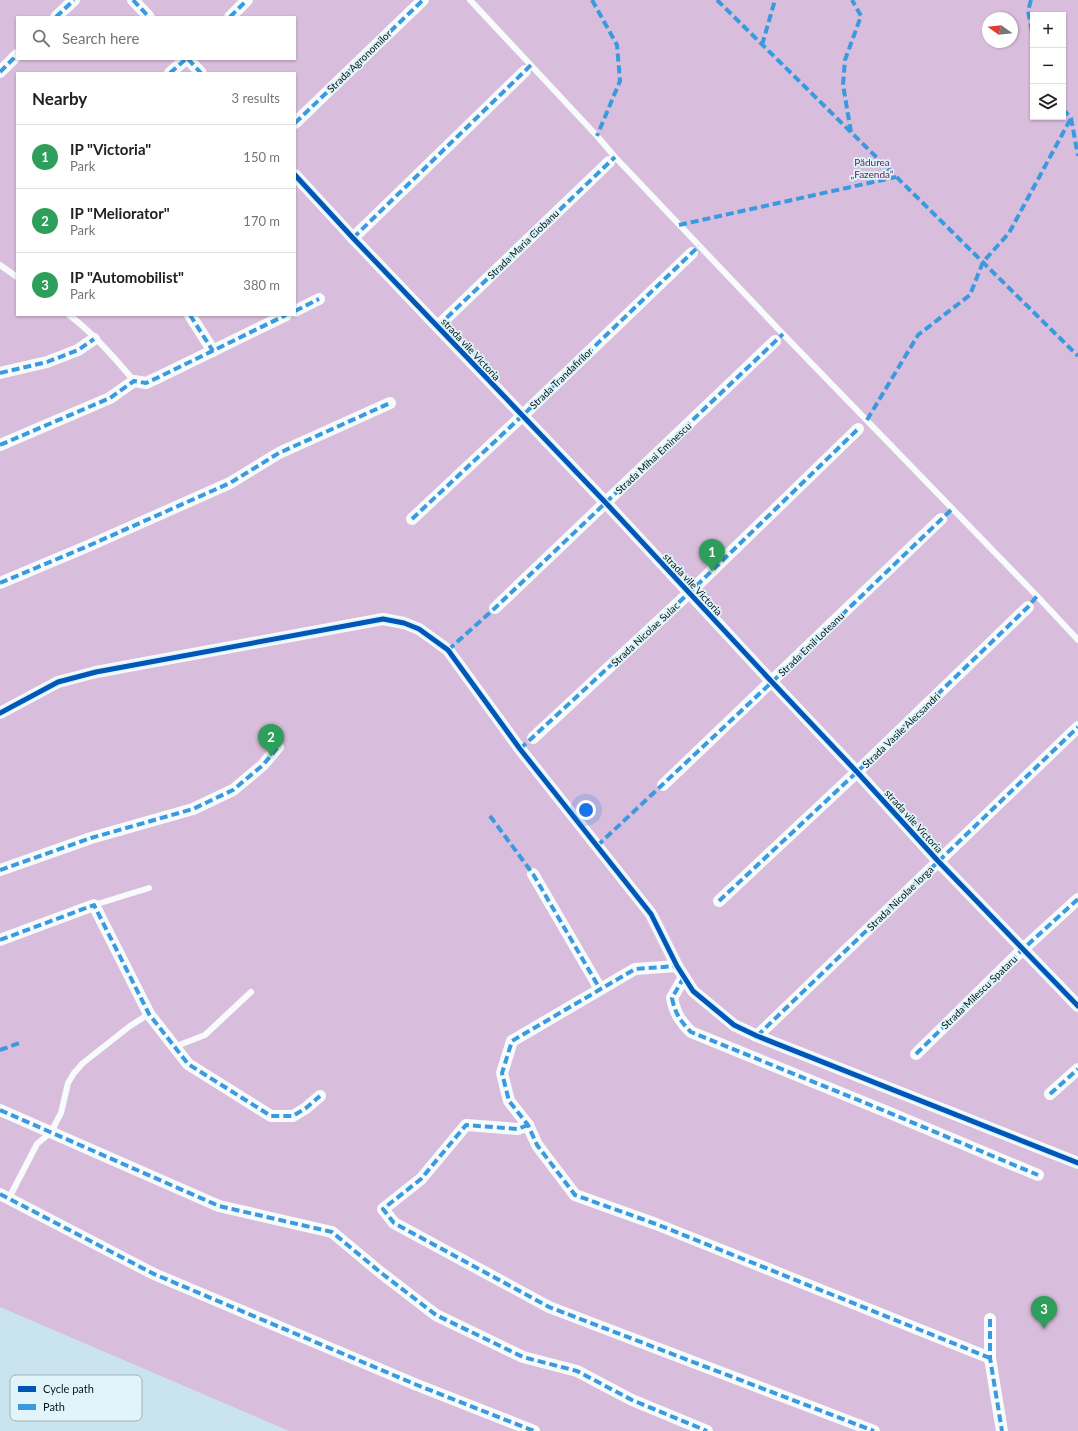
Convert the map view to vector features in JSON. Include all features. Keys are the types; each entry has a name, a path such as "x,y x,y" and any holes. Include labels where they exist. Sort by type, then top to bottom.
{"street":[{"path":"57,16 74,0"},
{"path":"133,0 148,16"},
{"path":"231,16 247,0"},
{"name":"Strada Agronomilor","path":"296,122 423,0"},
{"path":"0,72 16,56"},
{"path":"171,72 186,60"},
{"path":"188,60 200,72"},
{"path":"353,238 525,71"},
{"name":"Strada Maria Ciobanu","path":"438,326 609,162"},
{"name":"strada vile Victoria","path":"296,176 353,238 605,502 938,861 1078,1006"},
{"name":"Strada Trandafirilor","path":"412,519 692,253"},
{"path":"296,310 319,299"},
{"path":"191,316 213,351"},
{"path":"0,445 110,398 134,381 146,382 284,316"},
{"path":"0,373 53,360 78,350 94,338"},
{"name":"Strada Mihai Eminescu","path":"496,608 605,502 775,341"},
{"path":"0,583 230,483 279,454 390,403"},
{"name":"Strada Nicolae Sulac","path":"533,738 689,593 858,429"},
{"name":"Strada Emil Loteanu","path":"662,785 772,682 941,519"},
{"name":"Strada Vasile Alecsandri","path":"719,901 857,772 1028,607"},
{"path":"0,713 58,682 96,672 384,619 404,623 419,629 448,650 520,749 651,914 677,966 693,991 734,1025 757,1036 1078,1163"},
{"name":"Strada Nicolae Iorga","path":"757,1036 1078,727"},
{"path":"0,870 91,838 193,809 233,790 264,765 278,747"},
{"path":"533,874 600,989"},
{"name":"Strada Milescu Spataru","path":"916,1054 1023,949 1078,899"},
{"path":"0,940 94,905 149,1014 188,1064 271,1116 293,1116 306,1108 320,1096"},
{"path":"677,966 635,969 512,1041 502,1073 509,1100 528,1125 537,1145 575,1195 656,1224 990,1358"},
{"path":"684,977 672,998 673,1006 680,1022 691,1032 1038,1175"},
{"path":"1050,1094 1078,1069"},
{"path":"0,1110 219,1206 332,1232 380,1272 436,1314 522,1358 577,1371 632,1400 707,1431"},
{"path":"528,1125 518,1129 466,1125 421,1179 383,1209 394,1223 549,1307 874,1431"},
{"path":"4,1196 154,1274 411,1382 534,1431"},
{"path":"990,1319 990,1358 1002,1431"}],"lane":[{"path":"470,0 615,157 783,334 1078,640"},
{"path":"0,265 16,276"},
{"path":"70,316 115,359 134,381"},
{"path":"94,905 149,888"},
{"path":"174,1047 205,1035 251,992"},
{"path":"4,1196 37,1144 51,1132 61,1113 68,1082 74,1073 83,1063 130,1026 149,1014"}],"green space":[{"name":"Pădurea „Fazenda”","path":"0,0 1078,0 1078,1431 289,1431 0,1307"}],"marked path":[{"path":"57,16 74,0"},
{"path":"133,0 148,16"},
{"path":"231,16 247,0"},
{"path":"296,122 423,0"},
{"path":"592,0 617,45 620,81 597,136"},
{"path":"717,0 1078,356"},
{"path":"762,45 775,0"},
{"path":"851,132 843,85 845,60 861,16 852,0"},
{"path":"1030,21 1028,11 1031,0"},
{"path":"0,72 16,56"},
{"path":"171,72 185,60"},
{"path":"189,60 200,72"},
{"path":"353,238 531,65"},
{"path":"1066,112 1071,118 1078,156"},
{"path":"867,420 918,335 970,295 983,262 1009,233 1071,118"},
{"path":"438,326 615,157"},
{"path":"679,225 896,177"},
{"path":"412,519 699,246"},
{"path":"296,310 319,299"},
{"path":"191,316 213,351"},
{"path":"0,445 110,398 134,381 146,383 284,316"},
{"path":"448,650 495,608 783,334"},
{"path":"0,373 47,362 78,350 94,339"},
{"path":"0,583 230,483 279,453 390,403"},
{"path":"520,749 689,593 858,429"},
{"path":"597,846 772,682 952,509"},
{"path":"719,901 857,772 1028,607 1037,596"},
{"path":"757,1036 1078,727"},
{"path":"0,870 91,838 193,809 233,790 263,765 278,747"},
{"path":"490,816 533,874 600,989"},
{"path":"916,1054 1023,949 1078,899"},
{"path":"0,940 94,905 149,1014 188,1064 271,1116 293,1116 306,1108 320,1096"},
{"path":"675,963 677,966 635,969 512,1041 502,1073 509,1101 528,1125 537,1145 575,1195 656,1224 990,1358"},
{"path":"684,977 672,998 678,1016 691,1032 1038,1175"},
{"path":"0,1050 22,1042"},
{"path":"1050,1094 1078,1069"},
{"path":"0,1110 219,1206 332,1232 380,1272 436,1315 523,1357 577,1371 632,1400 707,1431"},
{"path":"528,1125 518,1129 466,1125 421,1179 383,1209 394,1223 549,1307 874,1431"},
{"path":"0,1194 154,1274 417,1385 534,1431"},
{"path":"990,1319 990,1358 1002,1431"}],"cycle path":[{"path":"296,176 353,238 605,502 938,861 1078,1006"},
{"path":"0,713 58,682 96,672 383,619 404,623 419,629 448,650 520,749 651,914 677,966 693,991 734,1025 757,1036 1078,1163"}],"place":[{"name":"IP \"Victoria\"","path":"712,572"},
{"name":"IP \"Meliorator\"","path":"271,757"},
{"name":"IP \"Automobilist\"","path":"1044,1329"}]}
